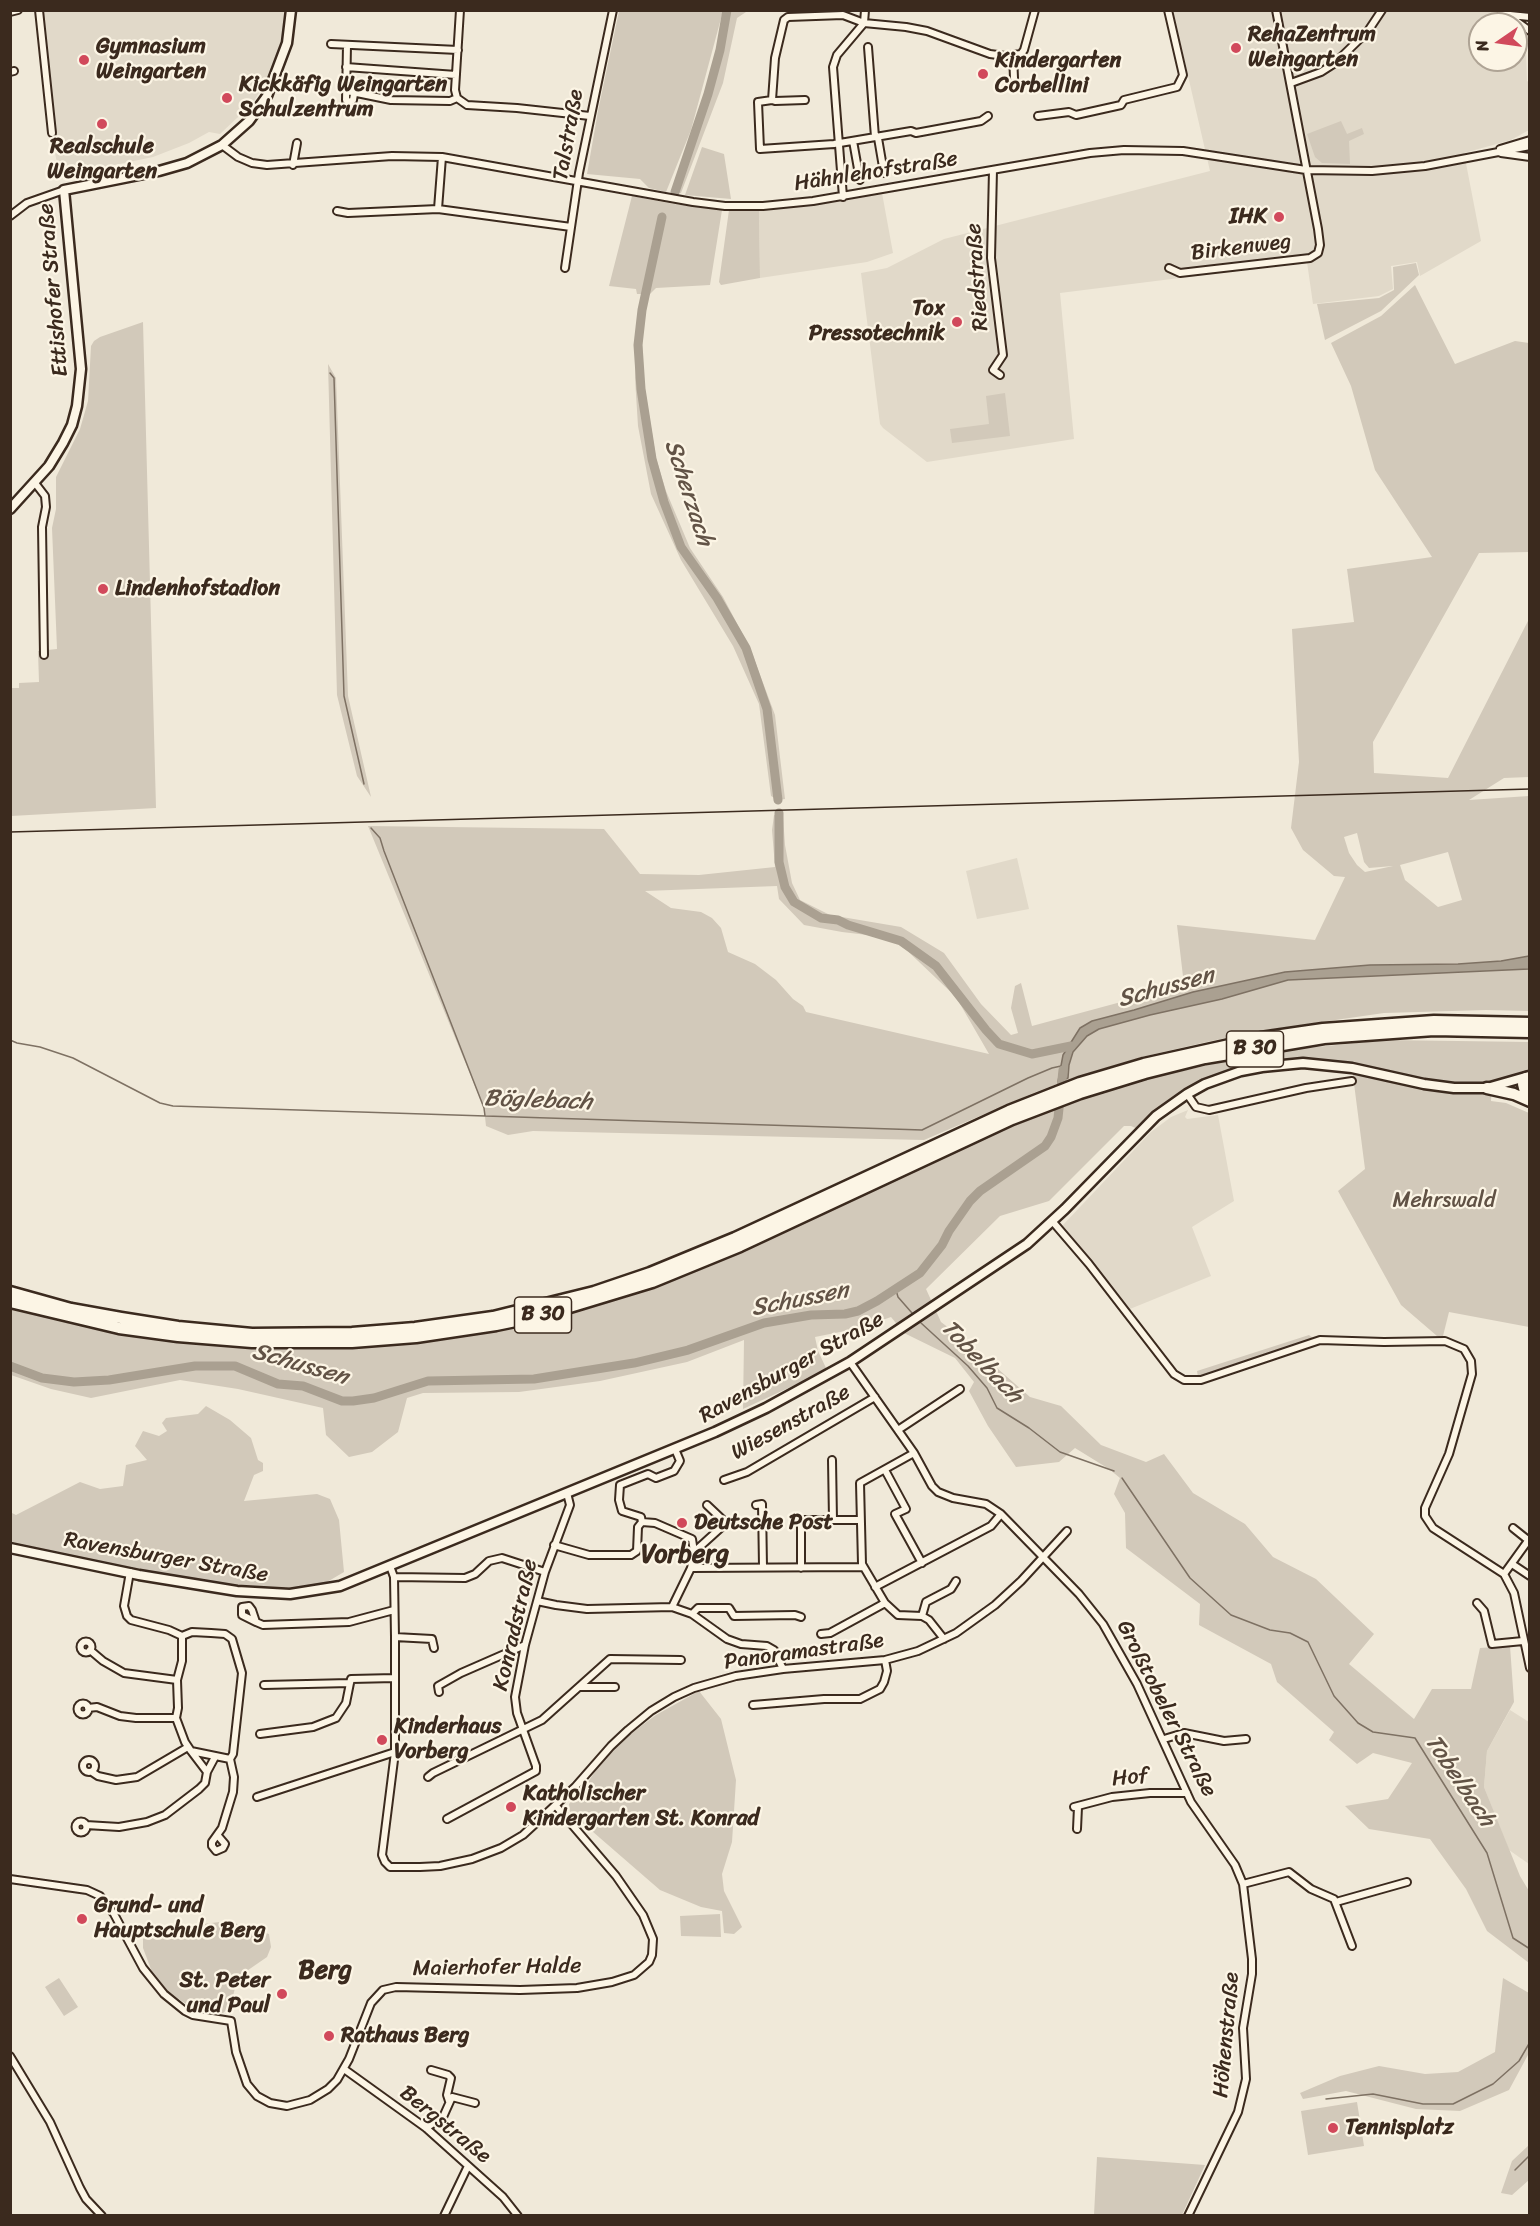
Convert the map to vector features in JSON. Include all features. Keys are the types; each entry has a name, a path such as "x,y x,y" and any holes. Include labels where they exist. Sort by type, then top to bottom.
{"highway":[{"name":"B 30","path":"10,1292 71,1309 178,1328 252,1334 352,1334 493,1317 594,1292 702,1253 973,1126 1144,1064 1271,1036 1385,1023 1526,1021"},
{"name":"B 30","path":"1080,1088 1205,1058 1324,1038 1434,1030 1530,1032"},
{"path":"1528,1080 1523,1084 1530,1099"},
{"path":"1487,1088 1530,1099"},
{"name":"B 30","path":"10,1302 119,1328 252,1342 352,1342 416,1337 496,1325 562,1310 652,1282 740,1246 1038,1104"}],"main road":[{"path":"64,190 159,171 187,163 222,146 249,122 267,96 287,43 291,10"},
{"name":"Ettishofer Straße","path":"10,509 35,483 63,443 72,426 80,388 80,343 64,190"},
{"name":"Ravensburger Straße","path":"10,1548 237,1592 290,1594 340,1586 675,1449 766,1408 850,1362 998,1265 1053,1222 1156,1116 1187,1094 1213,1081 1241,1071 1303,1063 1352,1068 1444,1088 1487,1088 1528,1080"}],"street":[{"path":"10,12 18,10"},
{"path":"39,10 52,133"},
{"path":"460,10 455,90 458,98 467,105 590,116"},
{"name":"Talstraße","path":"565,268 590,116 613,10"},
{"path":"843,196 833,63 864,23 865,10"},
{"path":"772,100 773,69 784,20 788,17 843,15 864,23 912,28 939,35 990,54 1013,55 1024,50 1035,10"},
{"path":"1038,116 1069,112 1076,115 1121,105 1124,100 1177,87 1183,75 1168,10"},
{"path":"1276,10 1306,170"},
{"path":"1291,83 1321,72 1335,63 1368,31 1382,10"},
{"path":"331,44 458,50"},
{"path":"347,45 345,86 351,93 411,101 450,101 458,98"},
{"path":"868,47 876,137 884,173"},
{"path":"1013,55 1014,78"},
{"path":"346,67 456,75"},
{"path":"805,100 758,102 760,149 839,144 910,131 916,133 948,125 955,127 981,121 988,116"},
{"path":"1491,153 1506,146 1530,140"},
{"path":"853,141 860,180"},
{"path":"293,165 297,143"},
{"name":"Hähnlehofstraße","path":"222,146 252,163 267,165 293,165 392,156 442,157 725,206 781,205 1098,152 1147,149 1203,153 1306,170 1399,170 1491,153"},
{"path":"1491,153 1530,146"},
{"path":"1491,153 1530,157"},
{"path":"438,209 442,157"},
{"name":"Riedstraße","path":"993,170 991,258 1003,355 993,370 1000,375"},
{"name":"Birkenweg","path":"1169,268 1180,273 1310,258 1318,253 1320,245 1318,229 1306,170"},
{"path":"10,216 27,203 64,190"},
{"path":"337,211 348,213 438,209 571,227"},
{"path":"35,483 45,496 46,507 42,527 45,655"},
{"path":"1187,1094 1196,1107 1209,1110 1306,1088 1352,1081"},
{"path":"1053,1222 1089,1264 1174,1374 1184,1380 1201,1380 1320,1340 1444,1341 1460,1347 1468,1354 1472,1374 1449,1454 1425,1509 1425,1516 1433,1528 1504,1574 1514,1593 1530,1668"},
{"name":"Großtobeler Straße","path":"850,1362 914,1453 929,1482 938,1492 953,1498 986,1504 1001,1514 1079,1594 1103,1624 1137,1684 1187,1793 1234,1865 1243,1884"},
{"path":"898,1430 960,1389"},
{"name":"Wiesenstraße","path":"724,1480 747,1472 875,1397"},
{"path":"642,1522 641,1517 622,1511 619,1500 620,1485 648,1474 656,1478 674,1471 680,1461 675,1449"},
{"path":"914,1453 860,1483 863,1567 885,1603 898,1615 922,1616 929,1620 944,1639"},
{"path":"832,1460 833,1520"},
{"path":"885,1470 906,1509 896,1514 922,1563"},
{"name":"Konradstraße","path":"447,1820 536,1771 522,1730 515,1697 525,1645 545,1572 570,1505 567,1493"},
{"path":"756,1505 762,1504 763,1567"},
{"path":"694,1552 726,1523 707,1505"},
{"path":"875,1587 991,1526 1001,1514"},
{"path":"801,1568 801,1520 860,1520"},
{"path":"554,1545 590,1555 631,1555 637,1551 638,1527 642,1522"},
{"path":"642,1522 655,1523 692,1539 694,1552 691,1568 672,1607"},
{"path":"1504,1574 1529,1539 1513,1528"},
{"name":"Panoramastraße","path":"395,1752 382,1855 385,1862 390,1867 430,1867 483,1855 523,1835 556,1806 628,1730 651,1711 674,1697 694,1688 736,1676 783,1669 885,1660 918,1651 972,1623 995,1605 1067,1531"},
{"path":"393,1577 465,1578 475,1574 489,1561 502,1558 545,1572"},
{"path":"1512,1564 1530,1576"},
{"path":"257,1797 395,1752 395,1637 393,1577 390,1566"},
{"path":"691,1568 863,1567"},
{"path":"130,1572 124,1606 127,1616 136,1622 169,1629 182,1636"},
{"path":"922,1616 926,1602 951,1588 956,1581"},
{"path":"537,1600 587,1609 672,1607 692,1614 727,1639 741,1644 767,1646 774,1650 783,1669"},
{"path":"821,1634 830,1633 885,1603"},
{"path":"1477,1603 1484,1611 1492,1644 1523,1641"},
{"path":"692,1614 698,1608 729,1608 734,1616 801,1617"},
{"path":"256,1622 263,1625 329,1624 349,1622 394,1610"},
{"path":"182,1636 192,1632 229,1635 235,1643 242,1673 233,1754 230,1758 233,1770 233,1792 219,1837"},
{"path":"182,1636 184,1647 177,1680 176,1718 190,1749 207,1772"},
{"path":"395,1637 432,1639 434,1648"},
{"path":"440,1692 438,1686 461,1673 525,1645"},
{"path":"90,1650 103,1661 124,1673 177,1680"},
{"path":"428,1777 542,1720 610,1659 681,1660"},
{"path":"753,1704 860,1699 880,1689 887,1671 885,1660"},
{"path":"260,1734 313,1727 336,1718 346,1703 351,1679 395,1678"},
{"path":"264,1685 350,1683"},
{"path":"580,1687 615,1687"},
{"path":"88,1708 97,1707 120,1716 136,1718 176,1718"},
{"path":"1164,1739 1184,1732 1224,1740 1245,1739"},
{"path":"92,1772 116,1780 137,1776 190,1749 215,1757 230,1758"},
{"path":"86,1825 119,1827 147,1822 165,1815 205,1783 207,1772 215,1757"},
{"name":"Hof","path":"1077,1829 1076,1807 1112,1797 1150,1793 1187,1793"},
{"name":"Maierhofer Halde","path":"10,1879 87,1890 100,1896 114,1914 143,1968 164,1994 193,2015 226,2019 232,2022 236,2052 247,2084 257,2096 270,2103 287,2106 310,2100 328,2089 344,2069 371,2003 383,1990 396,1988 520,1990 577,1988 634,1976 649,1962 653,1939 643,1915 616,1876 556,1806"},
{"path":"1243,1884 1289,1872 1311,1889 1336,1902 1339,1917 1352,1946"},
{"path":"1336,1902 1407,1882"},
{"name":"Höhenstraße","path":"1188,2216 1238,2112 1246,2079 1243,2028 1252,1974 1252,1959 1243,1884"},
{"path":"10,2056 50,2122 86,2199 102,2216"},
{"name":"Bergstraße","path":"344,2069 426,2128 503,2197 518,2216"},
{"path":"431,2070 451,2078 447,2095 449,2102"},
{"path":"426,2128 443,2117 452,2097 475,2103"},
{"path":"444,2216 468,2166"}],"shaded area":[{"path":"43,10 284,10 285,13 282,39 270,73 253,103 220,134 209,132 189,143 153,157 71,174 57,163 54,148 41,15"},
{"path":"1173,11 1529,11 1528,30 1528,12 1468,12 1468,72 1527,72 1527,81 1530,83 1529,130 1511,140 1464,153 1481,241 1420,276 1417,262 1391,266 1393,289 1379,296 1313,304 1307,262 1060,293 1074,439 927,462 880,424 861,273 887,268 944,239 1210,171"},
{"path":"882,193 893,253 867,262 760,278 759,210 831,203"},
{"path":"1017,858 1029,909 977,919 966,871"},
{"path":"1529,956 1529,969 1288,980 1222,999 1150,1015 1099,1029 1087,1036 1073,1052 1068,1078 1058,1082 1063,1055 1080,1028 1092,1021 1193,992 1285,972 1370,965 1458,964 1501,961"},
{"path":"1188,1110 1185,1117 1187,1119 1218,1115 1234,1201 1192,1227 1211,1276 1125,1311 1065,1236 1062,1226 1151,1132 1171,1117"},
{"path":"1510,1710 1529,1722 1529,1864 1509,1850 1484,1787 1487,1751"}],"green space":[{"path":"619,11 723,11 691,130 666,192 649,188 640,179 587,174"},
{"path":"728,11 816,11 746,12 737,18 723,83 681,193 672,193 702,112"},
{"path":"1341,121 1347,134 1362,128 1364,134 1349,141 1350,164 1322,163 1315,157 1307,134"},
{"path":"702,147 724,154 731,199 685,195"},
{"path":"632,196 722,210 710,285 656,288 648,296 642,339 644,383 656,458 666,491 690,548 723,597 750,648 775,715 785,799 778,800 771,796 759,704 733,646 681,560 651,494 638,426 635,378 636,344 642,294 637,294 636,289 609,286"},
{"path":"729,210 759,210 760,278 721,285 719,282"},
{"path":"1416,263 1419,275 1381,311 1325,340 1317,304 1379,298 1394,290 1393,267"},
{"path":"1415,285 1455,364 1515,341 1529,343 1529,552 1479,553 1373,742 1374,773 1448,778 1529,619 1529,777 1504,778 1469,800 1529,796 1529,1011 1384,1013 1259,1031 1202,1043 1142,1057 1079,1076 924,1140 533,1131 508,1135 486,1126 484,1108 368,826 604,829 640,874 699,875 775,867 772,830 774,815 783,817 785,845 792,883 800,900 830,915 901,927 944,953 981,1004 1011,1035 1018,1033 1011,1008 1015,986 1021,983 1032,1026 1184,985 1177,925 1315,940 1345,877 1334,876 1303,850 1291,828 1299,762 1292,629 1354,622 1347,569 1432,557 1375,470 1351,386 1331,343 1381,316","holes":["1357,833 1364,862 1369,868 1393,866 1365,872 1357,865 1349,853 1344,837","1448,852 1462,900 1438,907 1405,880 1400,865","777,886 779,899 804,925 876,936 898,942 956,997 989,1054 806,1012 803,1006 793,999 776,980 755,964 728,952 721,928 712,918 701,912 671,908 645,891"]},
{"name":"Lindenhofstadion","path":"143,322 156,808 11,816 11,688 19,688 19,683 39,682 38,651 57,649 52,528 56,509 56,477 80,429 88,401 91,346 100,337"},
{"path":"328,364 336,378 348,696 371,797 357,776 337,695"},
{"path":"1005,393 1010,436 952,443 950,429 989,424 986,396"},
{"name":"Mehrswald","path":"1386,1040 1529,1042 1529,1069 1492,1082 1491,1101 1506,1103 1529,1113 1529,1327 1449,1312 1443,1336 1437,1336 1401,1305 1338,1191 1365,1169 1352,1068 1281,1064 1205,1084 1140,1130 1124,1126 1049,1201 1000,1216 926,1289 941,1322 1030,1397 1061,1406 1101,1445 1146,1462 1164,1454 1193,1493 1245,1524 1273,1557 1316,1579 1374,1634 1349,1664 1414,1719 1432,1689 1471,1689 1480,1648 1510,1646 1514,1702 1487,1751 1484,1787 1520,1876 1529,1891 1529,1963 1487,1931 1466,1889 1430,1839 1369,1829 1345,1806 1388,1799 1412,1763 1373,1753 1357,1764 1329,1740 1334,1732 1277,1682 1271,1664 1199,1625 1200,1604 1126,1548 1125,1513 1114,1494 1120,1478 1075,1448 1059,1462 1016,1467 988,1426 969,1391 974,1382 955,1358 904,1333 891,1317 860,1328 815,1337 818,1351 827,1370 743,1409 744,1340 687,1362 600,1381 519,1392 423,1393 407,1398 398,1432 372,1452 349,1457 326,1435 323,1408 238,1389 180,1380 91,1398 51,1389 11,1375 11,1308 118,1333 177,1342 251,1349 352,1349 416,1343 457,1338 542,1321 598,1306 708,1267 979,1140 1081,1099 1146,1079 1267,1052"},
{"path":"1309,1335 1313,1338 1198,1377 1197,1371"},
{"path":"206,1406 230,1420 251,1438 258,1460 263,1463 263,1471 254,1475 244,1501 317,1494 330,1499 339,1520 344,1572 310,1592 261,1594 11,1548 10,1512 16,1515 80,1482 100,1489 123,1486 126,1465 147,1460 135,1446 143,1431 159,1436 167,1431 162,1423 166,1418 198,1414"},
{"path":"699,1691 721,1719 736,1780 732,1842 722,1874 724,1891 742,1927 734,1934 724,1933 722,1911 701,1907 660,1890 570,1812 569,1804 586,1785 602,1761 629,1735 656,1715"},
{"path":"720,1914 721,1937 681,1936 680,1916"},
{"path":"228,1921 269,1934 271,1947 267,1957 238,1977 230,2007 223,2013 192,2008 164,1989 152,1972 143,1948 143,1939 154,1930"},
{"path":"59,1978 78,2007 64,2016 45,1987"},
{"path":"1503,1978 1529,1993 1529,2053 1509,2090 1460,2111 1416,2109 1346,2091 1303,2099 1300,2093 1340,2076 1379,2066 1425,2074 1458,2072 1495,2052"},
{"name":"Tennisplatz","path":"1357,2102 1364,2146 1308,2155 1301,2111"},
{"path":"1529,2145 1529,2180 1512,2195 1501,2193 1512,2161"},
{"path":"1097,2157 1205,2165 1182,2215 1094,2215"}],"waterway":[{"name":"Scherzach","path":"675,192 708,94 720,50 727,10"},
{"name":"Scherzach","path":"662,217 642,310 638,345 641,389 652,459 664,502 681,547 717,598 746,648 767,709 778,800"},
{"path":"330,373 334,378 344,696 364,784"},
{"name":"Scherzach","path":"779,813 779,862 785,887 794,902 821,918 838,920 901,941 936,966 999,1044 1032,1054 1071,1046"},
{"path":"371,828 380,838 484,1108 485,1116"},
{"name":"Böglebach","path":"10,1040 73,1058 160,1103 173,1106 922,1130 1028,1078 1061,1066"},
{"name":"Schussen","path":"10,1366 42,1378 74,1382 109,1380 195,1366 235,1366 278,1384 303,1386 342,1401 353,1401 374,1398 428,1381 534,1379 634,1363 688,1350 764,1323 811,1315 845,1314 858,1311 920,1273 942,1245 970,1201 980,1191 1045,1146 1058,1118 1063,1070"},
{"name":"Tobelbach","path":"896,1290 898,1297 912,1313"},
{"name":"Tobelbach","path":"921,1323 968,1366 987,1388 997,1408 1029,1428 1060,1452 1114,1471"},
{"name":"Tobelbach","path":"1122,1478 1190,1578 1231,1615 1270,1630 1290,1633 1308,1642 1334,1696 1358,1723 1373,1732 1415,1738 1487,1853 1513,1938 1530,1949"},
{"path":"1326,2099 1373,2094 1423,2104 1453,2104 1493,2084 1519,2061 1530,2042"},
{"path":"1515,2170 1530,2155"}],"railway":[{"path":"10,832 1530,789"}],"place":[{"name":"RehaZentrum Weingarten","path":"1236,48"},
{"name":"Gymnasium Weingarten","path":"84,60"},
{"name":"Kindergarten Corbellini","path":"983,74"},
{"name":"Kickkäfig Weingarten Schulzentrum","path":"227,98"},
{"name":"Realschule Weingarten","path":"102,124"},
{"name":"IHK","path":"1279,217"},
{"name":"Tox Pressotechnik","path":"957,322"},
{"name":"Lindenhofstadion","path":"103,589"},
{"name":"Deutsche Post","path":"682,1523"},
{"name":"Kinderhaus Vorberg","path":"382,1740"},
{"name":"Katholischer Kindergarten St. Konrad","path":"511,1807"},
{"name":"Grund- und Hauptschule Berg","path":"82,1919"},
{"name":"St. Peter und Paul","path":"282,1994"},
{"name":"Rathaus Berg","path":"329,2036"},
{"name":"Tennisplatz","path":"1333,2128"}],"district":[{"name":"Vorberg","path":"685,1555"},
{"name":"Berg","path":"325,1971"}]}
